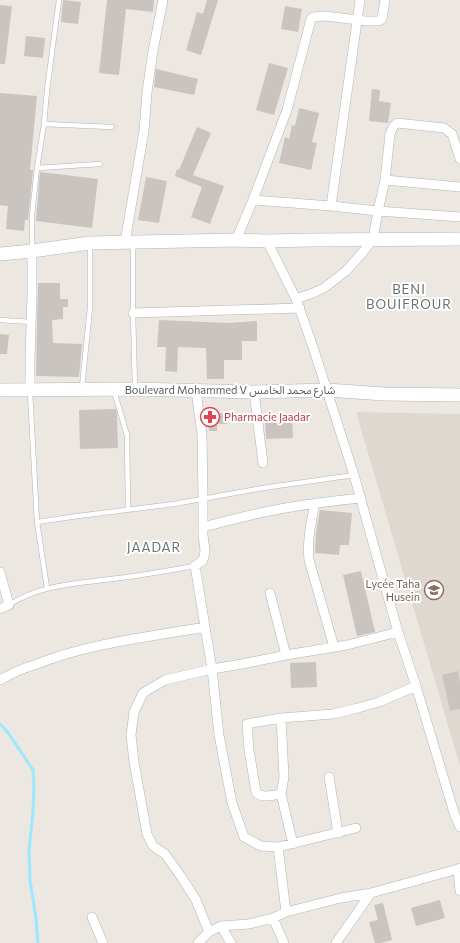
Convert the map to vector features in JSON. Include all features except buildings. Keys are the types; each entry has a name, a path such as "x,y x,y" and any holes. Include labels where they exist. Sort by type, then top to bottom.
{"main road":[{"path":"0,254 90,243 236,240 460,239"},
{"name":"Boulevard Mohammed V شارع محمد الخامس","path":"0,390 136,389 254,392 327,390 384,394 460,395"}],"street":[{"path":"129,242 144,131 145,106 153,51 163,0"},
{"path":"331,206 360,0"},
{"path":"236,240 253,200 287,110 311,19 317,16 375,22 381,20 385,0"},
{"path":"296,299 324,288 335,280 346,271 373,239 385,180 390,134 392,128 397,123 444,128 452,134 460,158"},
{"path":"385,180 460,187"},
{"path":"253,200 460,217"},
{"path":"267,241 300,308 354,475 398,632 460,827"},
{"path":"30,390 32,251"},
{"path":"133,313 300,308"},
{"path":"196,391 202,434 203,535 205,554 202,560 195,566 212,669 219,735 232,803 244,837 261,846 278,847 356,828"},
{"path":"254,392 263,463"},
{"path":"203,527 275,510 315,503 361,498"},
{"path":"315,503 308,537 308,549 334,647"},
{"path":"0,572 9,605 0,609"},
{"path":"270,593 286,655"},
{"path":"0,680 20,670 49,659 81,650 205,627"},
{"path":"209,932 196,900 165,854 153,846 147,834 135,768 131,735 134,712 143,693 165,680 212,669 347,645 398,632"},
{"path":"281,794 264,796 258,795 256,792 249,750 247,724 281,718 333,714 379,702 416,686"},
{"path":"281,718 284,777 281,794 294,844"},
{"path":"329,777 338,833"},
{"path":"278,847 286,912"},
{"path":"198,943 209,932 221,926 249,924 273,918 286,912 341,898 371,893 459,868 460,891"},
{"path":"336,943 371,893"},
{"path":"92,917 103,943"},
{"path":"273,918 284,943"},
{"path":"221,926 231,943"}],"lane":[{"path":"32,251 32,216 37,168 44,124 59,0"},
{"path":"44,124 112,127"},
{"path":"37,168 100,164"},
{"path":"129,242 136,389"},
{"path":"82,389 90,308 90,243"},
{"path":"0,320 32,322"},
{"path":"30,390 37,522 47,588"},
{"path":"113,390 127,435 128,510"},
{"path":"37,522 174,504 263,488 354,475"},
{"path":"9,605 26,595 47,588 195,566"}],"shaded area":[{"name":"Lycée Taha Husein","path":"356,412 460,414 460,766"}],"waterway":[{"path":"0,724 9,734 33,770 33,812 29,851 30,880 38,943"}],"place":[{"name":"Pharmacie Jaadar","path":"210,417"},
{"name":"Lycée Taha Husein","path":"434,590"}],"district":[{"name":"BENI BOUIFROUR","path":"409,296"},
{"name":"JAADAR","path":"154,547"}]}
